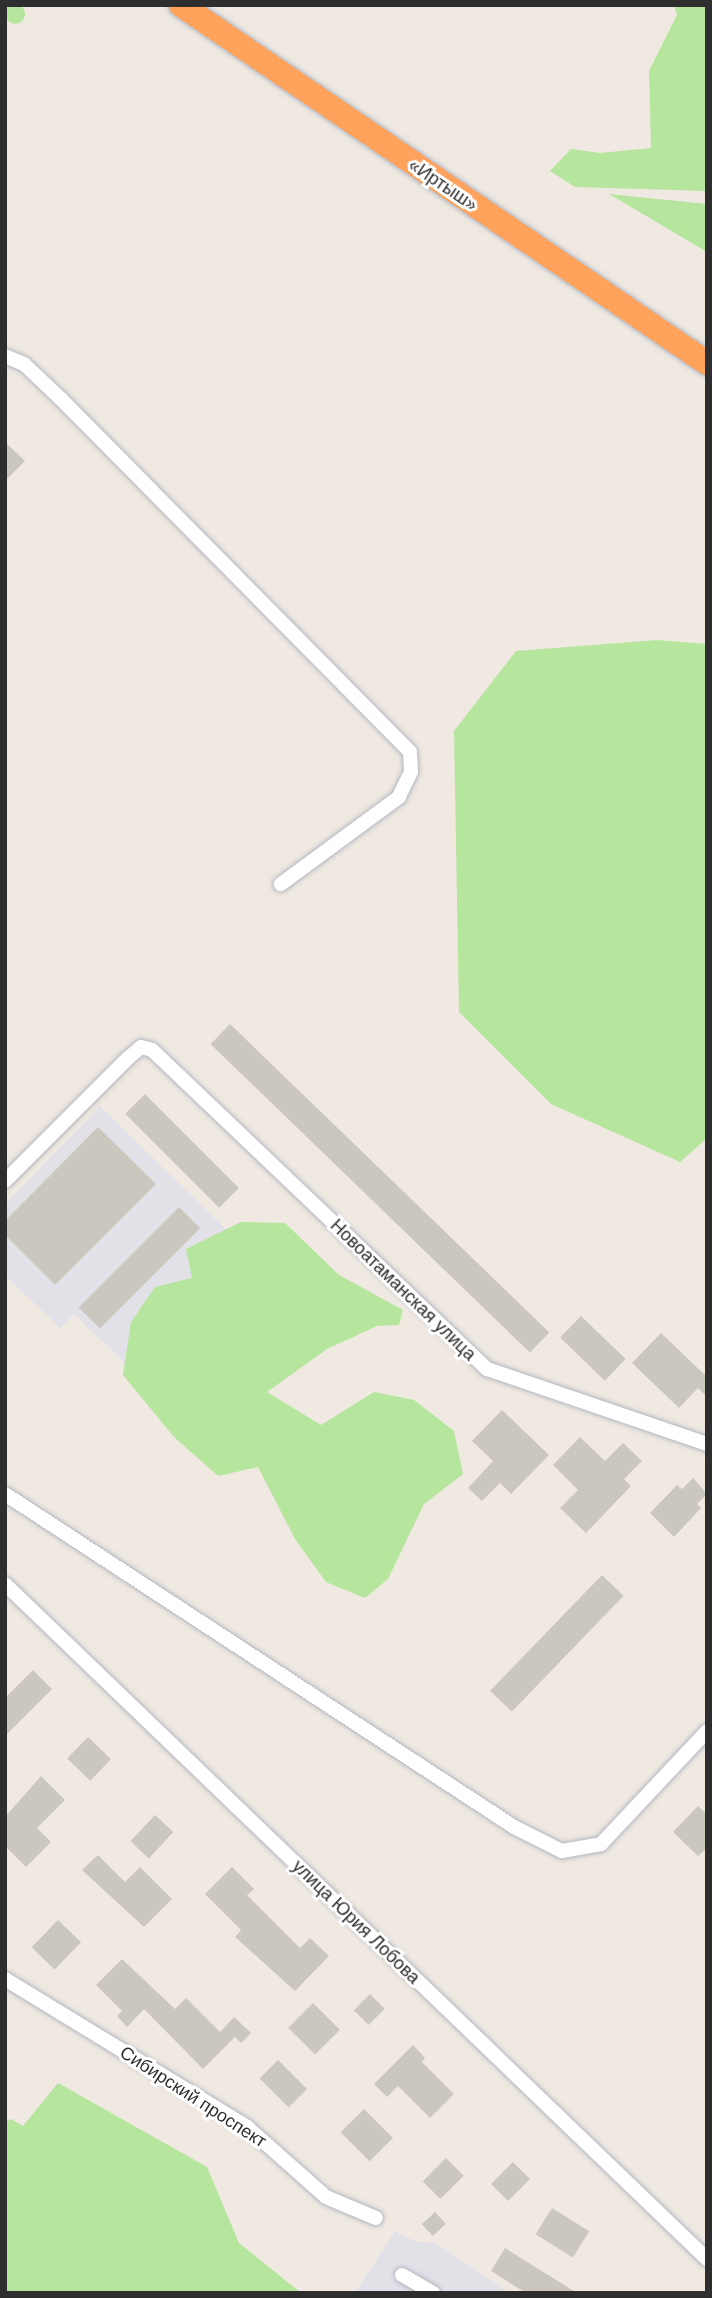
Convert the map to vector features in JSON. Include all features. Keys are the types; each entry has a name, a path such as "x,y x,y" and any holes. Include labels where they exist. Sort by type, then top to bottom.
{"highway":[{"name":"«Иртыш»","path":"181,5 707,363"}],"street":[{"path":"5,356 24,364 61,399 410,752 411,772 399,797 281,884"},
{"name":"Новоатаманская улица","path":"5,1181 128,1058 141,1047 152,1050 487,1369 707,1444"},
{"path":"5,1494 542,1844 562,1851 601,1843 707,1731"},
{"name":"улица Юрия Лобова","path":"5,1584 707,2259"},
{"name":"Сибирский проспект","path":"5,1979 247,2127 326,2197 376,2218"},
{"path":"402,2275 433,2293"}],"shaded area":[{"path":"100,1106 245,1248 129,1367 74,1314 60,1328 5,1275 5,1204"},
{"path":"395,2231 417,2242 434,2242 510,2293 355,2293"}],"green space":[{"path":"11,4 19,4 25,14 19,24 11,24 5,18 5,10"},
{"path":"674,5 707,5 707,191 575,187 550,171 571,149 600,153 651,148 649,71 677,15"},
{"path":"609,194 707,204 707,252"},
{"path":"657,640 707,644 707,1138 680,1162 551,1104 459,1012 454,731 516,651"},
{"path":"241,1222 285,1223 339,1275 403,1310 399,1325 377,1326 327,1349 267,1392 321,1425 374,1392 414,1400 454,1431 463,1474 424,1504 388,1579 365,1598 326,1582 295,1539 258,1467 218,1476 174,1437 123,1375 131,1322 155,1287 192,1278 186,1249"},
{"path":"58,2083 207,2167 239,2243 301,2293 5,2293 5,2122 11,2119 23,2126"}],"building":[{"path":"5,442 25,461 5,481"},
{"path":"230,1024 549,1332 530,1353 211,1044"},
{"path":"145,1094 239,1188 219,1208 125,1114"},
{"path":"98,1127 156,1184 55,1285 5,1235 5,1221"},
{"path":"179,1207 200,1228 100,1329 79,1307"},
{"path":"581,1316 626,1359 605,1381 560,1338"},
{"path":"661,1333 707,1377 707,1397 698,1388 679,1408 632,1363"},
{"path":"502,1410 549,1455 511,1494 500,1483 482,1501 468,1488 493,1461 472,1441"},
{"path":"580,1437 605,1461 623,1443 642,1461 624,1479 631,1486 586,1533 560,1508 578,1490 553,1465"},
{"path":"693,1478 707,1494 697,1504 701,1508 674,1537 650,1513 677,1485 682,1489"},
{"path":"602,1575 624,1596 512,1712 490,1691"},
{"path":"33,1670 52,1689 5,1736 5,1698"},
{"path":"88,1737 111,1759 90,1781 67,1759"},
{"path":"41,1776 65,1800 37,1828 51,1842 26,1867 5,1846 5,1817"},
{"path":"698,1806 707,1814 707,1848 698,1856 673,1832"},
{"path":"155,1815 173,1832 149,1858 130,1841"},
{"path":"98,1855 125,1882 140,1867 172,1899 144,1927 82,1870"},
{"path":"232,1867 254,1889 247,1895 300,1948 310,1938 329,1956 295,1991 235,1937 241,1930 205,1894"},
{"path":"58,1920 81,1942 55,1970 32,1947"},
{"path":"122,1959 175,2009 186,1998 220,2032 234,2017 251,2033 241,2043 235,2037 203,2069 144,2009 127,2027 117,2016 122,2011 96,1985"},
{"path":"370,1994 385,2009 369,2025 354,2010"},
{"path":"313,2003 340,2030 315,2055 288,2028"},
{"path":"413,2045 425,2058 422,2062 454,2094 430,2118 398,2086 387,2097 374,2084"},
{"path":"278,2060 307,2089 289,2107 260,2078"},
{"path":"364,2109 393,2138 370,2161 341,2132"},
{"path":"446,2158 464,2176 440,2199 423,2181"},
{"path":"513,2162 530,2179 508,2201 491,2184"},
{"path":"552,2208 589,2231 573,2258 536,2234"},
{"path":"435,2212 446,2224 433,2236 422,2224"},
{"path":"505,2248 577,2293 526,2293 491,2271"}]}
